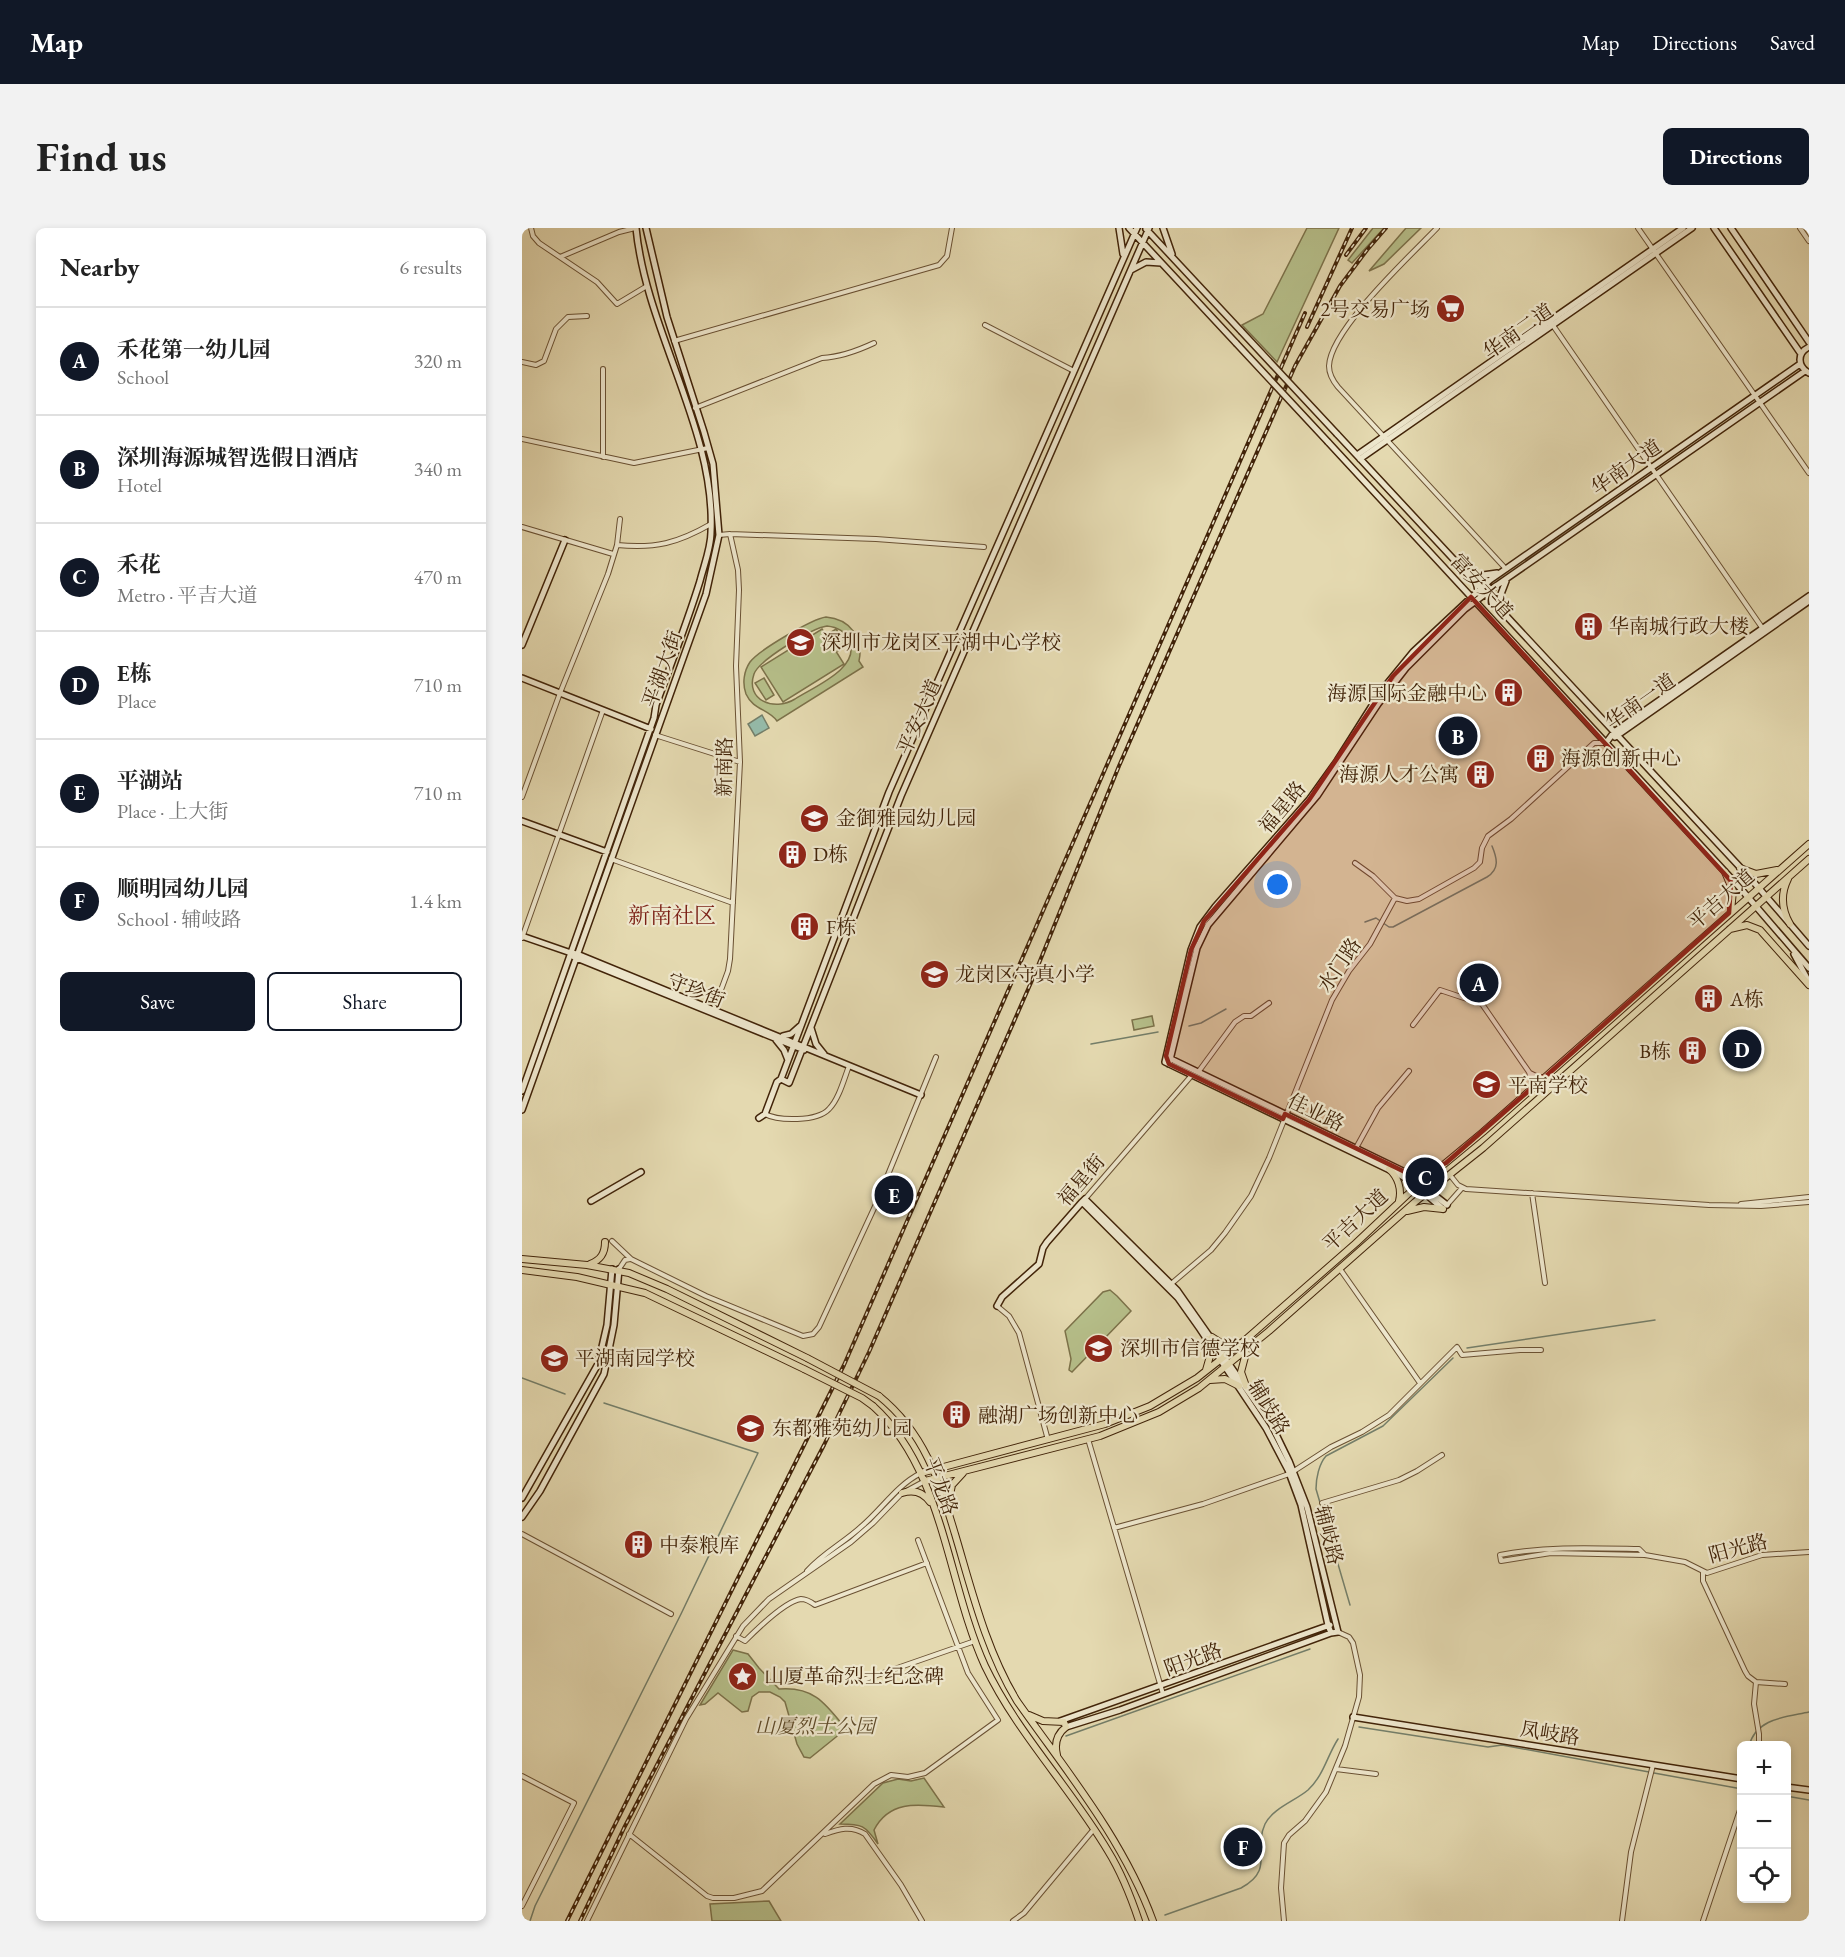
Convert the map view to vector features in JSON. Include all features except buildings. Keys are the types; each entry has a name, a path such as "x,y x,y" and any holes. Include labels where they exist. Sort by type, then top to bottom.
{"main road":[{"name":"平吉大道","path":"921,1473 1048,1440 1128,1416 1168,1396 1202,1375 1244,1341 1419,1184 1545,1077 1809,844"},
{"name":"平吉大道","path":"925,1481 1088,1439 1159,1412 1207,1382 1428,1192 1465,1163 1809,859"},
{"path":"1740,868 1756,874 1770,873 1780,869"},
{"path":"1725,872 1733,891 1729,914"},
{"path":"1790,924 1782,899 1786,882 1793,872"},
{"path":"1724,932 1741,925 1760,930 1809,984"},
{"path":"1457,1153 1465,1163"},
{"path":"1405,1172 1427,1171 1446,1162"},
{"path":"1389,1169 1399,1184 1398,1203"},
{"path":"1402,1215 1418,1208 1445,1207"},
{"path":"1383,1218 1390,1225"},
{"path":"586,1265 601,1258 608,1242"},
{"name":"平龙路","path":"522,1259 566,1262 616,1270 667,1288 879,1396 908,1426 934,1469 991,1651 1006,1682 1117,1843 1136,1878 1153,1921"},
{"name":"平龙路","path":"522,1270 548,1272 615,1285 655,1297 804,1369 862,1398 873,1406 897,1432 925,1481 975,1641 991,1678 1094,1828 1120,1873 1139,1921"},
{"path":"1209,1338 1227,1345 1244,1341"},
{"path":"1202,1375 1210,1360 1209,1338"},
{"path":"1207,1382 1225,1379 1242,1386 1241,1366 1251,1346"},
{"path":"948,1512 948,1498 952,1485 958,1477 969,1470"},
{"path":"902,1493 919,1492 926,1496 933,1506"},
{"path":"1024,1710 1037,1719 1065,1722 1066,1727 1057,1739 1056,1750 1059,1760"}],"street":[{"path":"531,228 532,236 539,243 597,282 617,304 647,286"},
{"path":"560,257 619,232 636,228"},
{"name":"平湖大街","path":"522,1110 607,852 651,728 656,705 694,601 711,534 707,478 701,449 651,304 636,228"},
{"name":"平湖大街","path":"522,1091 610,859 706,594 719,535 712,464 674,341 655,272 646,228"},
{"path":"674,341 939,264 947,256 952,228"},
{"path":"1119,228 1123,259"},
{"name":"富安大道","path":"1129,228 1136,231 1142,242 1748,897 1809,968"},
{"path":"1163,228 1176,261"},
{"path":"1437,228 1356,312 1330,359 1330,371 1334,382 1505,570 1490,575 1477,575 1461,568"},
{"path":"1638,228 1809,473"},
{"name":"华南二道","path":"1655,251 1683,228"},
{"name":"华南二道","path":"1358,457 1655,251 1692,228"},
{"path":"1714,228 1801,354 1800,364 1807,372"},
{"path":"1731,228 1809,342"},
{"path":"1800,228 1809,241"},
{"name":"平安大道","path":"781,1079 789,1083 890,821 1147,229"},
{"name":"富安大道","path":"1147,229 1759,888 1809,946"},
{"name":"平安大道","path":"765,1114 788,1061 878,818 1136,231"},
{"path":"1130,271 1136,265 1146,262 1154,261 1163,264"},
{"path":"522,362 536,365 544,361 556,329 568,317 587,316"},
{"path":"1551,323 1764,630"},
{"path":"985,325 1074,370"},
{"path":"689,410 822,358 853,353 874,343"},
{"path":"1801,354 1809,347"},
{"name":"华南大道","path":"1473,599 1480,588 1505,570 1800,364"},
{"path":"603,369 603,457"},
{"name":"华南大道","path":"1473,599 1509,577 1760,402 1807,372"},
{"path":"522,439 634,463 708,448"},
{"path":"522,797 560,693 608,574 617,545 620,519"},
{"path":"617,545 639,547 664,544 684,539 711,524"},
{"path":"522,527 613,554"},
{"name":"新南路","path":"714,1009 728,971 740,762 736,666 738,580 735,552 730,534"},
{"path":"719,535 876,539 984,547"},
{"path":"522,645 565,540"},
{"path":"1436,560 1446,551"},
{"path":"1508,618 1502,607 1501,594 1509,577"},
{"name":"华南一道","path":"1606,743 1809,596"},
{"name":"福星路","path":"1168,1060 1197,948 1208,925 1317,796 1397,678 1473,599"},
{"name":"华南一道","path":"1764,630 1809,601"},
{"path":"1520,650 1530,641"},
{"path":"522,678 651,728 654,734 740,762"},
{"path":"522,936 603,709"},
{"path":"1588,724 1598,714"},
{"path":"1355,863 1373,876 1395,898 1407,901 1419,899 1474,868 1480,862 1482,848 1488,836 1511,819 1594,742 1606,743"},
{"path":"1622,760 1632,751"},
{"path":"905,757 916,762"},
{"path":"522,821 607,852"},
{"path":"610,859 733,903"},
{"name":"水门路","path":"1172,1284 1211,1250 1243,1209 1262,1174 1336,991 1380,929 1395,898"},
{"name":"守珍街","path":"522,936 714,1009 777,1037"},
{"path":"1787,942 1809,984"},
{"name":"守珍街","path":"574,955 921,1095"},
{"path":"1413,1025 1440,990 1482,1005 1529,1072 1531,1089"},
{"path":"1199,1071 1234,1022 1244,1016 1251,1016 1269,1003"},
{"path":"788,1061 777,1037 791,1034 801,1025"},
{"path":"811,1026 816,1044 828,1057"},
{"path":"608,1242 631,1259 706,1296 803,1336 813,1334 819,1327 876,1204 936,1057"},
{"name":"佳业路","path":"1168,1060 1199,1071 1419,1184"},
{"name":"佳业路","path":"1168,1060 1192,1075 1405,1172 1445,1207"},
{"path":"759,1118 765,1114 775,1120 807,1118 826,1112 835,1100 849,1066"},
{"path":"1356,1148 1378,1108 1409,1071"},
{"path":"1529,1072 1538,1077 1545,1077"},
{"name":"福星街","path":"997,1306 1002,1297 1039,1264 1043,1248 1192,1075"},
{"path":"591,1201 641,1172"},
{"path":"1450,1174 1462,1188 1709,1205 1761,1206 1809,1202"},
{"path":"1445,1207 1462,1188"},
{"path":"1532,1192 1545,1283"},
{"path":"1737,1205 1809,1197"},
{"path":"1083,1200 1172,1284 1228,1365"},
{"path":"1083,1200 1161,1280 1209,1338"},
{"path":"522,1517 540,1491 604,1374 614,1325 616,1270 625,1260 631,1259"},
{"path":"1340,1269 1420,1383"},
{"path":"522,1497 598,1364 615,1285"},
{"path":"997,1306 1009,1316 1019,1332 1048,1440"},
{"path":"1114,1528 1203,1504 1292,1473 1331,1447 1379,1422 1457,1347 1462,1355 1541,1350"},
{"name":"辅歧路","path":"1228,1365 1292,1473 1308,1529 1331,1624 1331,1633"},
{"path":"1088,1439 1163,1694"},
{"path":"1322,1503 1399,1480 1417,1472 1442,1455"},
{"path":"804,1573 861,1527 904,1484 921,1473"},
{"path":"587,1921 686,1719 749,1618 762,1605 804,1573 859,1537 902,1493 925,1481"},
{"path":"522,1534 670,1614"},
{"path":"629,1834 707,1896 734,1898 762,1891 874,1784 891,1774 908,1777 925,1773 998,1720 968,1673 918,1540"},
{"name":"阳光路","path":"1501,1558 1551,1553 1645,1555 1685,1562 1703,1572 1712,1572 1770,1554 1808,1553"},
{"path":"736,1636 746,1641 788,1604 801,1599 815,1605 927,1563"},
{"path":"1703,1572 1703,1581 1744,1671 1756,1682 1785,1684"},
{"path":"1284,1921 1281,1888 1284,1843 1324,1796 1336,1768 1360,1689 1359,1668 1352,1639 1338,1632 1331,1624"},
{"name":"阳光路","path":"1060,1721 1161,1687 1331,1624"},
{"path":"1331,1633 1338,1632"},
{"name":"阳光路","path":"1066,1727 1331,1633"},
{"path":"860,1681 975,1641"},
{"path":"1756,1682 1754,1704 1759,1741"},
{"name":"凤岐路","path":"1353,1717 1652,1770 1737,1778"},
{"path":"1336,1768 1376,1774"},
{"path":"1622,1921 1631,1852 1652,1770"},
{"path":"522,1776 574,1803 522,1906"},
{"path":"1791,1787 1809,1790"},
{"path":"1703,1921 1737,1819"},
{"path":"822,1835 849,1828 857,1829 865,1834 901,1885 922,1921"},
{"path":"1013,1921 1024,1913 1094,1828"}],"highlighted area":[{"path":"1471,597 1731,881 1729,913 1545,1077 1533,1079 1531,1089 1483,1132 1446,1163 1427,1171 1405,1172 1285,1114 1283,1119 1169,1064 1166,1056 1191,950 1204,921 1309,800 1393,676"}],"green space":[{"path":"1307,228 1339,228 1277,362 1242,325 1263,314"},
{"path":"1373,228 1384,228 1352,263 1348,260"},
{"path":"1406,228 1421,228 1384,264 1369,271"},
{"path":"826,617 842,621 853,631 859,645 859,661 863,667 777,721 753,703 746,694 744,677 746,669 755,657 774,643","holes":["827,626 837,628 849,640 851,650 849,659 842,668 834,676 787,703 770,704 757,697 752,683 758,668 775,653 799,638"]},
{"path":"822,629 844,664 783,702 761,667"},
{"path":"836,629 847,646 838,651 828,634"},
{"path":"764,678 774,695 766,700 755,683"},
{"path":"1152,1016 1154,1026 1134,1030 1132,1020"},
{"path":"1110,1290 1131,1311 1072,1372 1069,1370 1071,1359 1065,1331 1103,1292"},
{"name":"山厦烈士公园","path":"733,1650 748,1654 779,1689 801,1690 818,1698 846,1729 810,1758 804,1757 797,1744 785,1702 770,1692 759,1692 752,1697 748,1711 742,1712 718,1693 705,1704 700,1705"},
{"path":"924,1778 944,1807 914,1805 895,1809 880,1821 874,1830 878,1844 862,1827 840,1824 883,1783 898,1779 911,1781"},
{"path":"769,1901 781,1921 712,1921 710,1904"}],"shaded area":[{"path":"762,715 769,728 755,736 748,724"}],"waterway":[{"path":"1365,922 1376,918 1389,927 1393,927 1487,877 1496,867 1492,846"},
{"path":"1189,1026 1201,1023 1226,1009"},
{"path":"1091,1044 1158,1032"},
{"path":"1467,1348 1655,1320"},
{"path":"1350,1605 1316,1489 1320,1467 1326,1456 1383,1426 1453,1358"},
{"path":"522,1378 565,1394"},
{"path":"530,1921 535,1906 681,1614 758,1453 604,1403"},
{"path":"1066,1736 1310,1649"},
{"path":"1751,1741 1765,1724 1809,1712"},
{"path":"1359,1727 1488,1747 1502,1745 1649,1772"},
{"path":"1165,1915 1241,1888 1251,1881 1260,1867 1262,1833 1265,1824 1273,1813 1308,1790 1322,1772 1338,1739"},
{"path":"1654,1773 1737,1788"},
{"path":"1791,1797 1809,1800"}],"railway":[{"path":"1307,327 1352,228"},
{"path":"1346,255 1366,228"},
{"path":"580,1921 624,1828 824,1445 869,1352 1033,978 1119,766 1295,366 1340,286 1386,228"},
{"path":"567,1921 844,1365 1305,313"}],"place":[{"name":"2号交易广场","path":"1451,309"},
{"name":"华南城行政大楼","path":"1588,626"},
{"name":"深圳市龙岗区平湖中心学校","path":"800,642"},
{"name":"海源国际金融中心","path":"1508,693"},
{"name":"深圳海源城智选假日酒店","path":"1458,736"},
{"name":"海源创新中心","path":"1540,758"},
{"name":"海源人才公寓","path":"1480,774"},
{"name":"金御雅园幼儿园","path":"815,818"},
{"name":"D栋","path":"792,854"},
{"name":"F栋","path":"805,927"},
{"name":"龙岗区守真小学","path":"934,974"},
{"name":"禾花第一幼儿园","path":"1479,983"},
{"name":"A栋","path":"1709,999"},
{"name":"E栋","path":"1742,1049"},
{"name":"B栋","path":"1692,1051"},
{"name":"平南学校","path":"1487,1085"},
{"name":"禾花","path":"1425,1177"},
{"name":"平湖站","path":"894,1195"},
{"name":"深圳市信德学校","path":"1099,1348"},
{"name":"平湖南园学校","path":"554,1358"},
{"name":"融湖广场创新中心","path":"957,1415"},
{"name":"东都雅苑幼儿园","path":"751,1428"},
{"name":"中泰粮库","path":"638,1545"},
{"name":"山厦革命烈士纪念碑","path":"743,1676"},
{"name":"顺明园幼儿园","path":"1243,1847"}],"district":[{"name":"新南社区","path":"672,915"}]}
